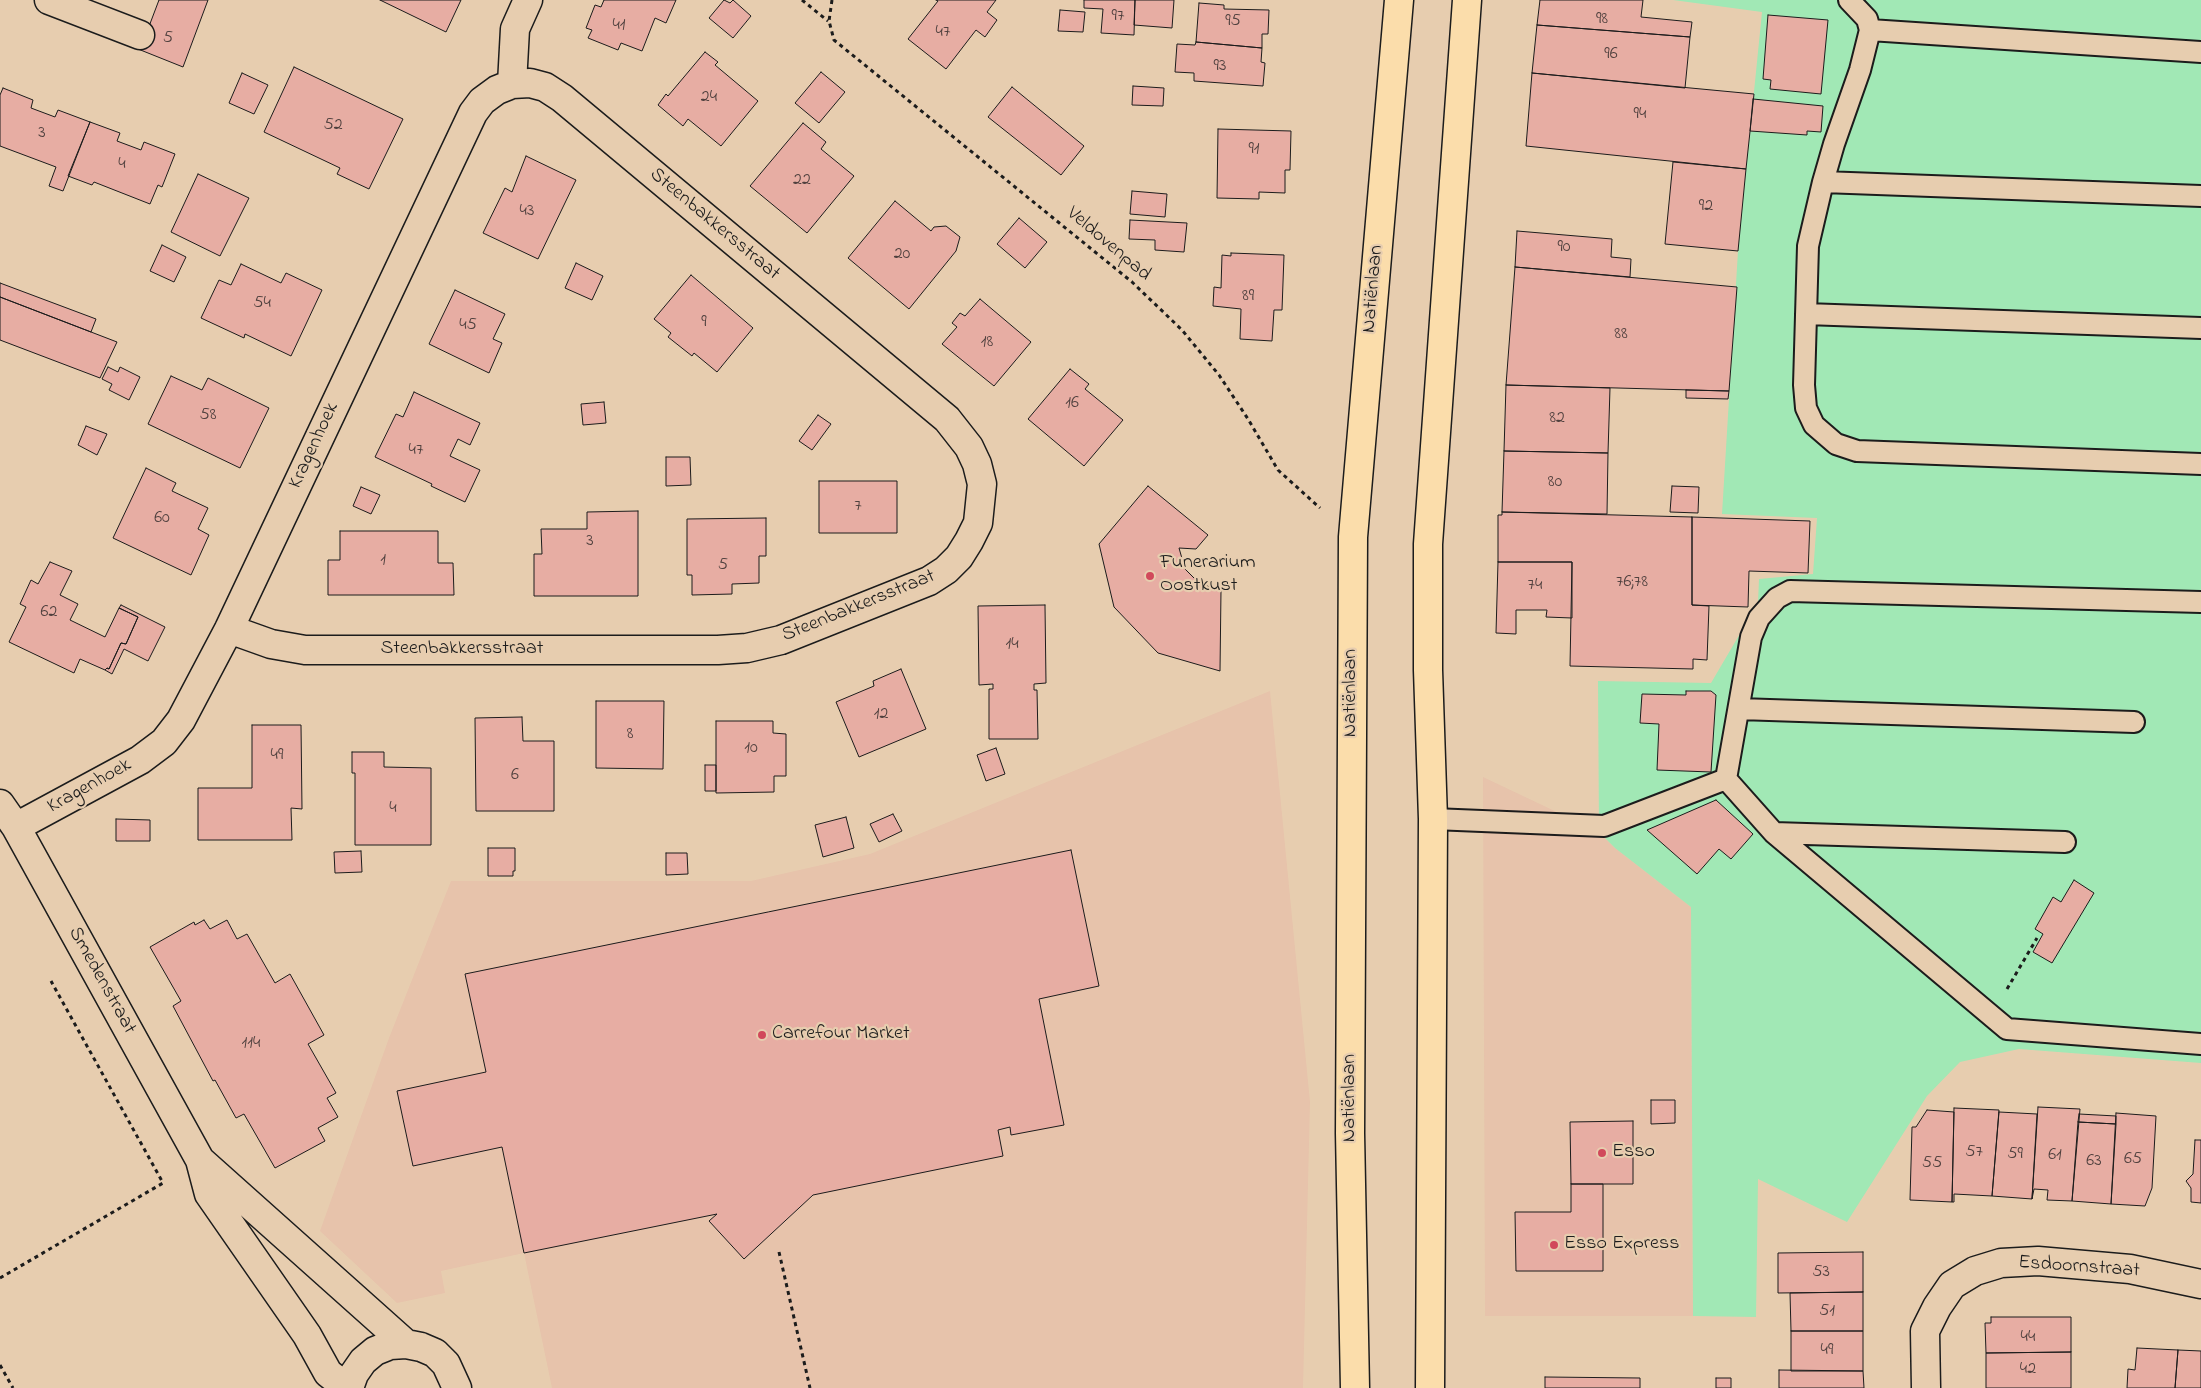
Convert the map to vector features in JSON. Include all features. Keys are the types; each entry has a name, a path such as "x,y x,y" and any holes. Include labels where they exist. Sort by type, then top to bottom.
{"main road":[{"name":"Natiënlaan","path":"1355,1388 1350,1133 1353,537 1399,0"},
{"path":"1430,1388 1433,819 1428,670 1428,544 1467,0"}],"street":[{"path":"49,0 140,35"},
{"path":"512,84 515,29 528,0"},
{"name":"Steenbakkersstraat","path":"229,628 271,644 305,650 718,650 747,648 781,640 929,581 946,570 959,557 969,542 978,523 982,484 977,464 969,447 947,419 562,98 545,87 530,83 512,84"},
{"name":"Kragenhoek","path":"16,827 140,760 164,742 181,720 229,628 473,113 482,101 497,90 512,84"},
{"name":"Smedenstraat","path":"0,804 16,827 200,1160 209,1194 307,1335 328,1373 348,1388"},
{"name":"Smedenstraat","path":"200,1160 406,1344"},
{"name":"Esdoornstraat","path":"1926,1388 1926,1332 1937,1307 1952,1286 1975,1271 2001,1263 2038,1261 2130,1269 2201,1284"},
{"path":"348,1388 358,1368 376,1351 390,1345 406,1344 421,1347 435,1353 446,1364 457,1388"}],"lane":[{"path":"1849,0 1867,19 1870,30 1860,70 1823,182 1808,246 1804,384 1806,408 1814,425 1836,444 1857,451 2201,464"},
{"path":"1870,30 2201,52"},
{"path":"1823,182 2201,196"},
{"path":"1806,314 2201,328"},
{"path":"1726,780 1751,637 1760,618 1777,598 1790,590 2201,602"},
{"path":"1739,709 2134,722"},
{"path":"1433,819 1604,826 1726,780"},
{"path":"1726,780 1774,833 2007,1029 2201,1044"},
{"path":"1774,833 2065,842"}],"path":[{"path":"802,0 829,21 832,0"},
{"name":"Veldovenpad","path":"829,21 834,40 1132,282 1182,330 1219,375 1278,470 1353,537"},
{"path":"1991,1017 2037,938"},
{"path":"0,1278 163,1183 51,981"},
{"path":"778,1252 810,1388"},
{"path":"0,1365 13,1388"}],"shaded area":[{"path":"1270,691 1310,1102 1303,1388 552,1388 524,1253 441,1271 445,1293 397,1303 320,1231 389,1038 451,881 751,881 870,854"},
{"path":"1483,777 1599,832 1615,848 1691,907 1693,1316 1485,1316"}],"green space":[{"path":"1673,0 2201,0 2201,1063 2019,1049 1960,1062 1927,1096 1847,1222 1758,1179 1756,1317 1693,1316 1691,907 1615,848 1599,832 1598,681 1711,683 1758,603 1759,579 1813,574 1817,518 1722,514 1738,251 1762,12"}],"building":[{"path":"159,0 208,0 183,67 138,49"},
{"path":"380,0 461,0 446,32"},
{"path":"604,0 676,0 666,23 655,18 642,51 621,43 618,50 588,38 592,30 586,28 595,5 601,7"},
{"path":"724,0 730,3 733,0 751,16 733,38 709,18"},
{"path":"936,0 996,0 987,12 997,20 985,37 976,30 946,69 908,39 938,1"},
{"path":"1084,0 1135,0 1134,35 1101,33 1103,9 1084,8"},
{"path":"1135,0 1174,0 1172,28 1134,25"},
{"path":"1540,0 1643,0 1641,17 1692,22 1690,37 1537,25"},
{"path":"1199,3 1224,5 1224,9 1269,10 1268,34 1262,34 1262,48 1196,42"},
{"path":"1060,10 1085,12 1083,32 1058,31"},
{"path":"1768,15 1828,20 1821,94 1770,89 1771,80 1763,79"},
{"path":"1537,25 1690,37 1685,88 1532,73"},
{"path":"1196,42 1262,48 1261,62 1265,63 1263,86 1194,81 1194,73 1175,72 1177,44 1195,45"},
{"path":"705,52 718,62 715,65 758,101 721,146 688,119 683,126 658,105 666,94 668,96"},
{"path":"294,67 403,119 369,189 337,174 340,168 264,132"},
{"path":"821,72 845,92 819,123 795,103"},
{"path":"242,73 268,85 254,114 229,103"},
{"path":"1532,73 1754,94 1746,169 1526,146"},
{"path":"1133,86 1164,88 1163,106 1132,105"},
{"path":"1012,87 1084,146 1061,175 988,117"},
{"path":"3,88 33,100 31,108 55,117 58,110 90,122 63,191 49,186 56,167 0,146 0,95"},
{"path":"1753,99 1823,106 1821,132 1807,131 1807,135 1750,131"},
{"path":"90,122 120,133 117,141 141,150 144,142 175,154 162,187 158,185 150,204 94,182 92,185 68,176"},
{"path":"803,123 826,142 821,149 854,176 807,233 750,186"},
{"path":"1218,129 1291,131 1290,170 1285,170 1285,193 1259,192 1259,199 1217,198"},
{"path":"526,156 576,180 538,259 483,233 505,188 512,192"},
{"path":"1673,162 1746,169 1738,251 1665,244"},
{"path":"198,174 249,198 220,256 171,232"},
{"path":"1132,191 1167,194 1165,217 1130,214"},
{"path":"895,201 931,231 934,227 946,226 960,237 956,251 909,309 848,258"},
{"path":"1019,218 1047,242 1025,268 997,244"},
{"path":"1130,220 1187,223 1184,252 1155,250 1155,240 1129,239"},
{"path":"1517,231 1612,239 1611,257 1631,259 1630,277 1515,267"},
{"path":"162,245 186,257 174,282 150,271"},
{"path":"1231,253 1284,255 1282,310 1274,310 1272,341 1240,339 1241,309 1213,306 1214,287 1221,288 1222,255 1231,256"},
{"path":"576,263 603,276 592,300 565,288"},
{"path":"241,264 281,283 286,273 322,290 291,356 245,334 244,338 201,318 219,280 231,285"},
{"path":"1515,267 1737,287 1729,391 1506,385"},
{"path":"691,275 753,328 717,372 694,353 692,356 668,337 671,333 654,319"},
{"path":"0,283 96,319 91,332 0,297"},
{"path":"455,290 505,314 493,339 502,343 489,373 429,344"},
{"path":"0,297 117,342 100,378 0,340"},
{"path":"980,299 1031,342 994,386 942,344 957,327 952,323 960,313 965,316"},
{"path":"108,367 118,372 120,367 140,377 129,400 109,390 112,384 102,379"},
{"path":"1070,369 1089,384 1085,389 1123,420 1084,466 1028,419"},
{"path":"171,376 202,390 208,378 269,408 240,468 148,424"},
{"path":"1506,385 1610,388 1608,453 1504,451"},
{"path":"1686,390 1729,391 1728,399 1686,398"},
{"path":"414,392 480,423 470,445 458,439 450,456 480,470 465,502 375,457 396,414 403,417"},
{"path":"604,402 606,423 583,425 581,404"},
{"path":"818,415 831,424 812,450 799,441"},
{"path":"86,426 107,434 97,455 78,445"},
{"path":"1504,451 1608,453 1607,514 1502,512"},
{"path":"666,457 690,457 691,485 666,486"},
{"path":"146,468 176,483 172,491 208,508 198,529 209,535 191,575 113,538"},
{"path":"819,481 897,481 897,533 819,533"},
{"name":"Funerarium Oostkust","path":"1148,486 1208,535 1196,549 1179,548 1185,569 1200,584 1221,590 1220,671 1158,653 1114,607 1099,544"},
{"path":"1672,486 1699,487 1698,513 1670,512"},
{"path":"361,487 380,495 371,514 353,506"},
{"path":"638,511 638,596 534,596 534,554 542,554 541,529 587,529 587,512"},
{"path":"1502,512 1692,517 1692,605 1709,606 1707,660 1693,659 1693,669 1570,666 1572,562 1498,562 1498,515 1502,515"},
{"path":"1692,517 1810,521 1808,573 1749,571 1748,607 1692,605"},
{"path":"766,518 766,556 759,556 759,583 732,584 732,594 692,595 692,575 687,575 687,519"},
{"path":"340,531 438,531 438,563 453,563 454,595 328,595 328,560 340,560"},
{"path":"50,562 72,571 60,595 78,604 70,620 105,637 119,608 138,617 126,644 121,643 109,669 105,670 80,659 74,673 9,642 26,607 20,604 31,580 38,584"},
{"path":"1498,562 1572,562 1572,618 1546,617 1547,610 1516,610 1516,634 1496,633"},
{"path":"121,605 165,627 148,661 124,649 112,674 105,670 109,669 121,643 126,644 138,617 119,608"},
{"path":"1045,605 1046,683 1034,684 1034,690 1037,690 1038,739 989,739 989,689 993,689 993,684 979,685 978,606"},
{"path":"901,669 926,729 859,757 836,702 874,686 873,681"},
{"path":"1686,691 1711,691 1716,695 1711,772 1657,770 1659,724 1640,723 1642,694 1686,695"},
{"path":"596,701 664,701 663,769 596,768"},
{"path":"522,717 523,741 554,741 554,811 476,811 475,718"},
{"path":"716,721 773,721 773,733 786,734 786,776 774,776 774,792 716,793"},
{"path":"252,725 301,725 302,809 291,808 292,840 198,840 198,788 252,788"},
{"path":"996,748 1005,774 986,781 977,755"},
{"path":"352,752 384,752 384,767 431,768 431,845 355,845 355,773 352,773"},
{"path":"705,765 716,765 716,791 705,791"},
{"path":"1716,800 1753,834 1731,859 1719,849 1697,874 1647,830"},
{"path":"893,814 902,831 879,842 870,824"},
{"path":"846,817 854,848 823,857 815,825"},
{"path":"116,819 150,820 150,841 116,841"},
{"path":"488,848 515,848 515,871 513,871 513,876 488,876"},
{"name":"Carrefour Market","path":"1071,850 1099,986 1039,999 1064,1125 1011,1135 1010,1127 998,1130 1003,1156 813,1195 744,1259 709,1221 717,1214 524,1253 502,1147 413,1166 397,1091 486,1072 465,974"},
{"path":"361,851 362,872 335,873 334,852"},
{"path":"666,853 687,853 688,874 666,875"},
{"path":"2074,880 2094,893 2052,963 2033,952 2043,934 2035,929 2053,897 2061,902"},
{"path":"204,920 210,929 227,920 237,939 247,934 275,983 290,974 324,1035 308,1044 336,1093 327,1098 338,1117 318,1128 325,1141 275,1168 244,1114 236,1118 215,1080 213,1081 173,1006 181,1001 150,947 194,922 195,925"},
{"path":"1651,1100 1675,1100 1675,1123 1651,1124"},
{"path":"2038,1107 2080,1109 2072,1201 2047,1200 2048,1190 2034,1189 2032,1199"},
{"path":"1954,1108 1999,1110 1992,1196 1954,1194 1954,1202 1952,1202"},
{"path":"1927,1110 1954,1112 1952,1202 1910,1200 1912,1127 1916,1127"},
{"path":"1999,1112 2037,1114 2032,1199 1992,1196"},
{"path":"2116,1113 2156,1116 2152,1188 2145,1206 2111,1204"},
{"path":"2079,1114 2116,1116 2116,1124 2078,1122"},
{"name":"Esso","path":"1633,1121 1633,1184 1571,1184 1570,1122"},
{"path":"2078,1122 2116,1124 2111,1204 2072,1201"},
{"path":"2195,1140 2201,1140 2201,1203 2191,1202 2191,1188 2186,1181 2193,1174"},
{"path":"1571,1184 1603,1184 1603,1271 1516,1271 1515,1212 1571,1212"},
{"path":"1863,1252 1863,1292 1778,1293 1778,1253"},
{"path":"1863,1292 1863,1331 1791,1331 1790,1293"},
{"path":"1991,1317 2071,1317 2071,1352 1986,1353 1985,1323 1991,1323"},
{"path":"1791,1331 1863,1331 1863,1371 1791,1371"},
{"path":"2137,1348 2178,1350 2175,1388 2127,1388 2128,1369 2135,1370"},
{"path":"2178,1350 2201,1351 2201,1388 2175,1388"},
{"path":"2071,1352 2071,1388 1986,1388 1986,1353"},
{"path":"1779,1370 1863,1371 1864,1388 1779,1388"},
{"path":"1545,1377 1640,1378 1640,1388 1545,1388"},
{"path":"1716,1378 1731,1378 1731,1388 1716,1388"}],"place":[{"name":"Funerarium Oostkust","path":"1150,576"},
{"name":"Carrefour Market","path":"762,1035"},
{"name":"Esso","path":"1602,1153"},
{"name":"Esso Express","path":"1554,1245"}]}
